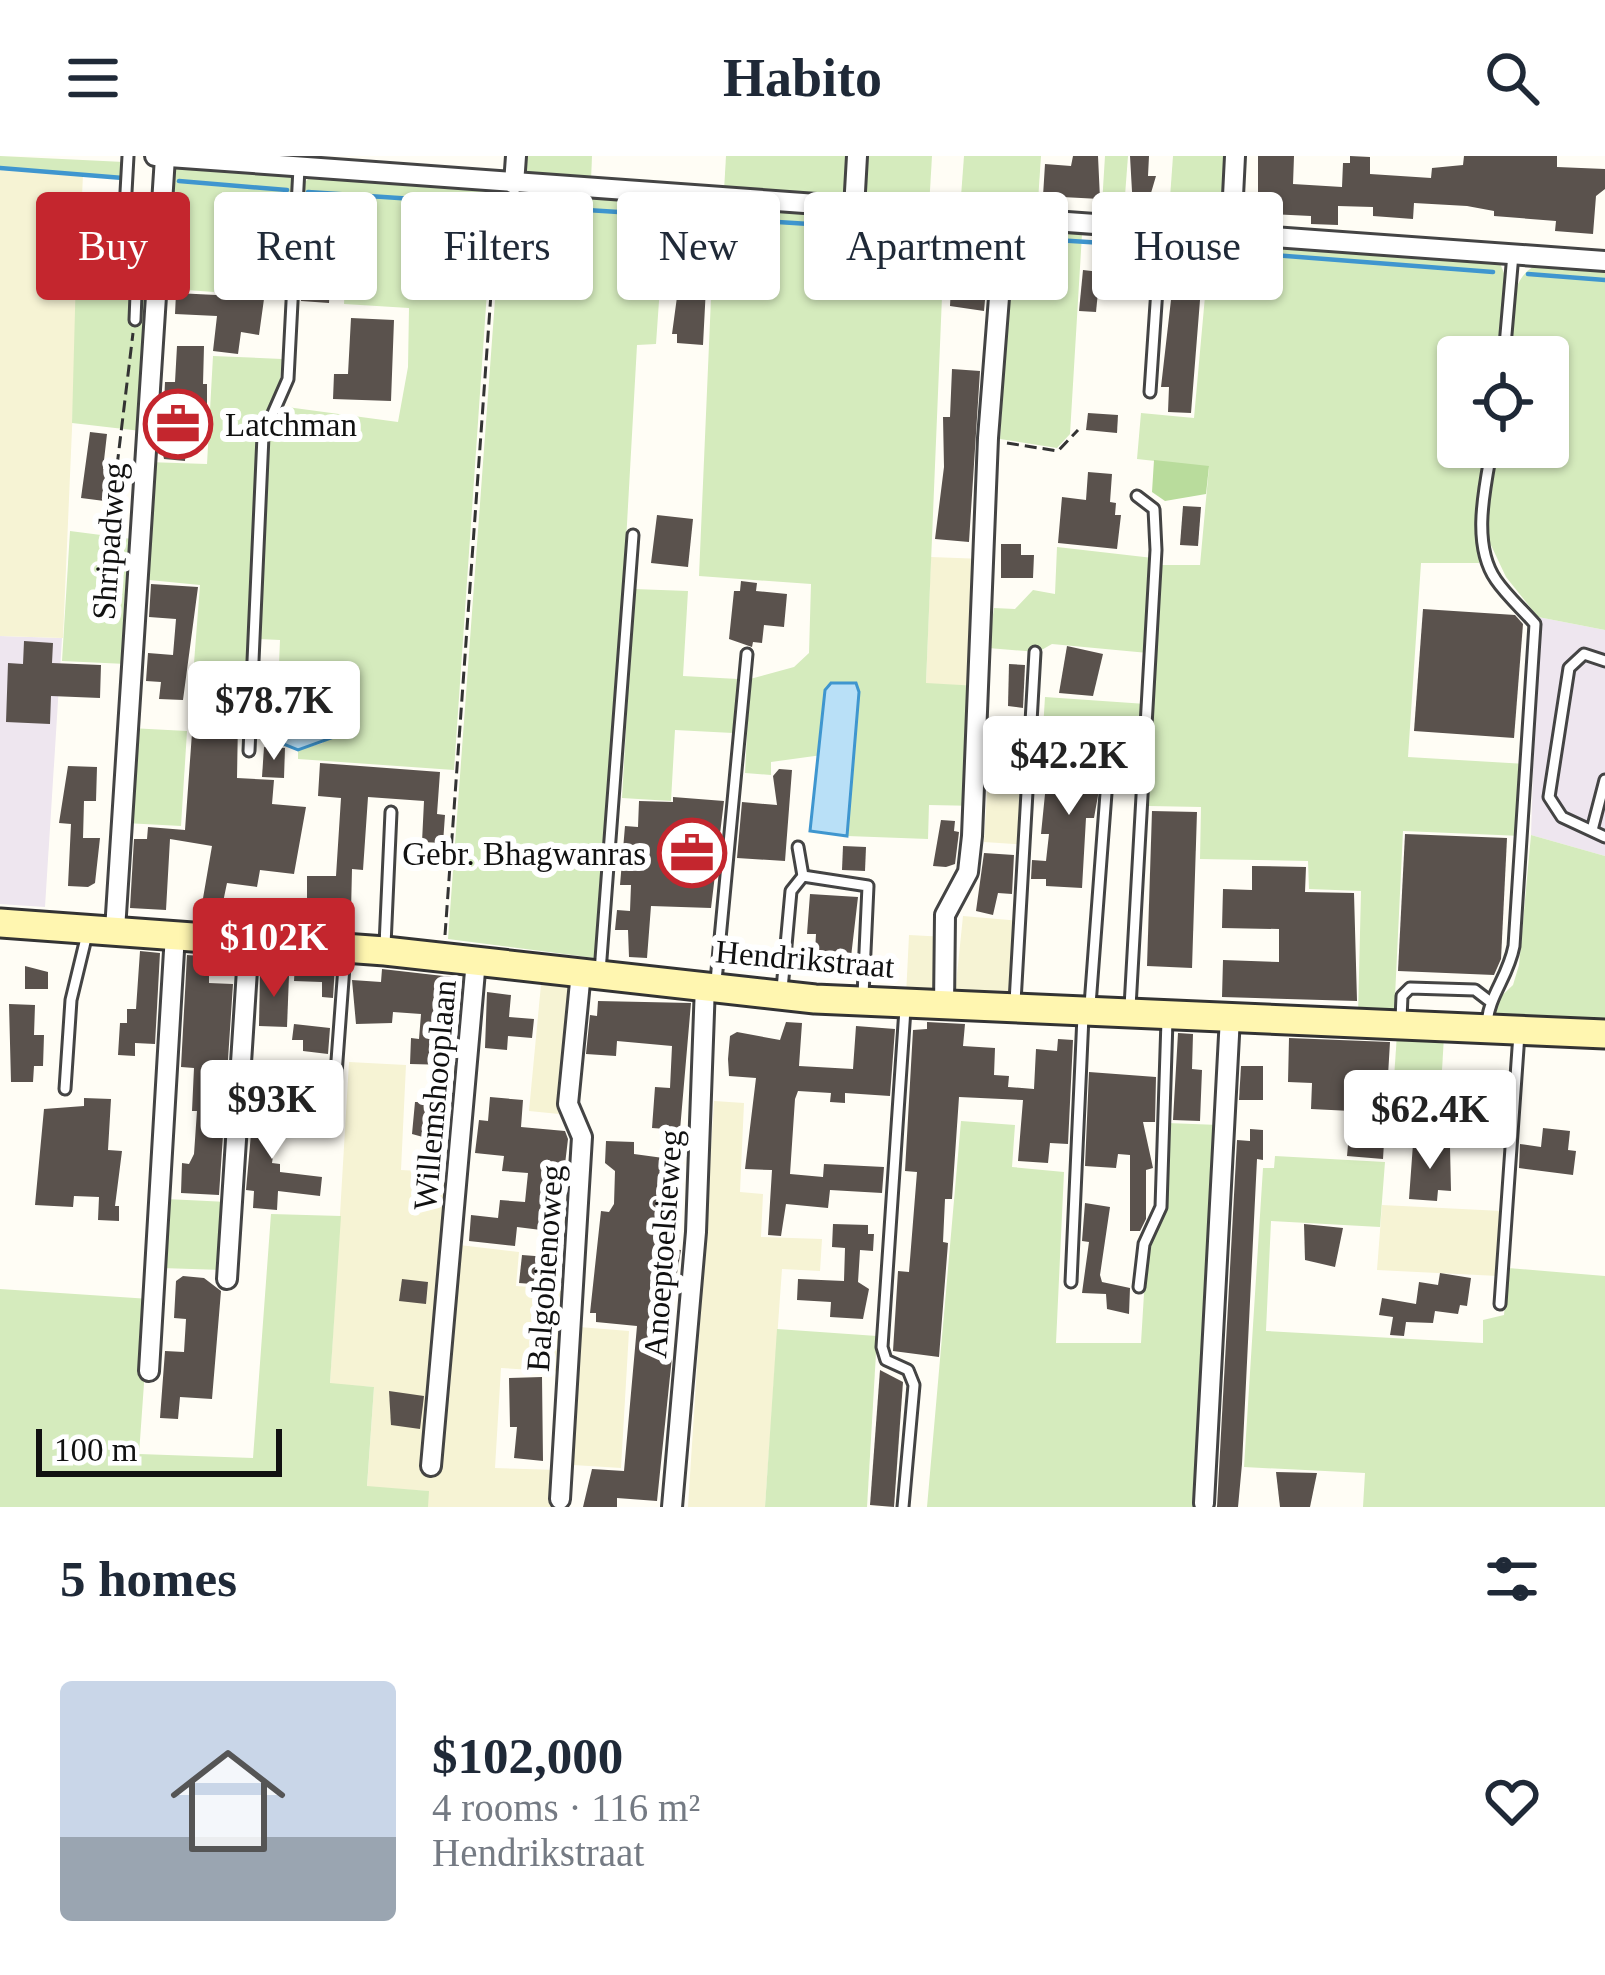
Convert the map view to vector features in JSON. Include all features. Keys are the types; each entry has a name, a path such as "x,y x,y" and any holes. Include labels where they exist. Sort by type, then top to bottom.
{"street":[{"path":"155,156 804,204"},
{"path":"506,183 516,156"},
{"path":"855,192 857,156"},
{"path":"1233,192 1235,156"},
{"name":"Shripadweg","path":"102,930 166,157"},
{"path":"1283,239 1605,261"},
{"path":"944,1006 945,915 968,872 972,836 988,438 999,300"},
{"name":"Hendrikstraat","path":"0,923 346,947 905,1004 1400,1024 1487,1014 1519,1028 1605,1034"},
{"path":"149,1371 175,934"},
{"path":"226,1280 249,939"},
{"name":"Willemshooplaan","path":"431,1466 476,960"},
{"name":"Balgobienoweg","path":"560,1498 582,1137 568,1104 591,973"},
{"name":"Anoeptoelsieweg","path":"672,1507 711,986"},
{"path":"1204,1503 1230,1018"}],"lane":[{"path":"128,156 125,210 138,244 134,320"},
{"path":"249,751 263,436 288,380 299,168"},
{"path":"1506,336 1513,254"},
{"path":"1150,392 1156,300"},
{"path":"1487,1014 1508,976 1514,946 1535,624 1494,578 1484,547 1488,468"},
{"path":"1130,1012 1156,550 1154,509 1137,496"},
{"path":"591,973 633,535"},
{"path":"1015,1007 1035,652"},
{"path":"711,986 747,654"},
{"path":"1605,661 1584,654 1569,668 1549,797 1562,817 1605,837"},
{"path":"1592,830 1605,780"},
{"path":"1071,1282 1107,781"},
{"path":"385,951 392,812"},
{"path":"782,995 791,891 803,876 798,847"},
{"path":"803,876 868,886 862,1001"},
{"path":"65,1089 71,1000 102,930"},
{"path":"334,1101 346,947"},
{"path":"903,1507 914,1385 908,1370 886,1360 882,1347 905,1004"},
{"path":"1139,1287 1144,1244 1160,1207 1167,1014"},
{"path":"1500,1304 1519,1028"}],"path":[{"path":"444,957 506,183"},
{"path":"117,466 134,320"},
{"path":"988,438 1058,451 1078,430"}],"shaded area":[{"path":"0,168 83,174 82,192 36,192 36,300 78,300 63,638 0,636"},
{"path":"931,557 984,559 979,686 926,684"},
{"path":"1538,617 1605,630 1605,856 1531,835"},
{"path":"0,636 62,638 45,907 0,904"},
{"path":"991,727 1038,730 1029,845 984,842"},
{"path":"963,916 1022,921 1012,999 955,994"},
{"path":"909,935 947,937 945,991 906,996"},
{"path":"542,974 583,978 569,1115 529,1111"},
{"path":"349,1062 406,1065 401,1170 457,1173 451,1244 519,1252 516,1286 573,1290 566,1372 501,1368 495,1468 557,1470 555,1507 428,1507 428,1491 367,1487 374,1387 330,1384"},
{"path":"714,1101 744,1103 740,1192 763,1194 761,1237 822,1239 820,1271 782,1269 765,1507 688,1507"},
{"path":"1382,1205 1502,1211 1498,1276 1377,1270"},
{"path":"579,1327 629,1331 621,1468 573,1465"}],"green space":[{"path":"0,156 124,162 123,178 0,168"},
{"path":"521,156 592,156 591,181 526,175"},
{"path":"726,156 853,156 848,192 804,192 804,197 724,191"},
{"path":"864,156 932,156 930,192 866,192"},
{"path":"964,156 1041,156 1039,192 961,192"},
{"path":"1105,156 1128,156 1125,192 1103,192"},
{"path":"1173,156 1227,156 1224,192 1170,192"},
{"path":"175,167 288,174 294,181 294,192 214,192 214,292 190,290 190,192 172,192"},
{"path":"311,177 494,190 401,192 401,300 486,300 454,770 298,759 298,750 323,743 330,687 268,674 264,680 263,670 279,664 280,640 259,639 270,436 287,407 398,422 408,367 409,308 344,304 344,300 377,300 377,192 301,192 302,184"},
{"path":"593,197 617,198 617,300 659,300 656,344 637,345 603,953 595,958 448,939 495,300 593,300"},
{"path":"780,210 804,212 804,300 942,300 926,683 979,686 979,806 929,805 928,839 847,836 859,692 825,690 822,755 771,762 771,775 745,773 750,679 794,667 809,653 811,584 699,576 711,300 780,300"},
{"path":"1068,233 1082,234 1070,434 1057,448 1000,439 1003,388 997,363 1006,300 1068,300"},
{"path":"1283,247 1500,263 1507,281 1502,336 1437,336 1437,468 1484,468 1479,563 1421,563 1408,757 1527,764 1522,836 1403,831 1394,1017 1358,1016 1361,891 1309,889 1308,861 1200,859 1201,807 1149,806 1160,565 1200,565 1209,467 1137,459 1141,413 1194,418 1205,300 1283,300"},
{"path":"1542,263 1605,268 1605,630 1538,617 1506,577 1489,541 1487,508 1494,468 1569,468 1569,336 1510,336 1516,289 1530,269"},
{"path":"75,300 150,300 141,431 72,423"},
{"path":"213,356 282,359 279,391 258,432 247,718 190,715 200,585 139,579 147,462 207,464"},
{"path":"1154,460 1209,466 1206,494 1165,501 1152,492"},
{"path":"70,531 132,539 126,664 62,661"},
{"path":"1057,547 1153,558 1148,653 1052,644 1038,652 988,648 994,608 1015,609 1033,590 1055,594"},
{"path":"634,589 688,591 683,676 738,679 733,733 675,730 671,801 622,798"},
{"path":"1045,697 1146,704 1142,751 1042,744"},
{"path":"130,728 187,731 181,826 125,823"},
{"path":"1531,835 1605,856 1605,1026 1495,1020 1495,1002 1513,985 1519,965"},
{"path":"1397,1034 1444,1036 1438,1139 1390,1137"},
{"path":"961,1121 1015,1125 1012,1167 1064,1172 1056,1343 1141,1343 1147,1244 1164,1209 1167,1123 1219,1125 1197,1507 927,1507"},
{"path":"1275,1156 1385,1162 1380,1227 1271,1221 1266,1331 1483,1343 1483,1320 1504,1315 1508,1268 1605,1276 1605,1507 1363,1507 1365,1473 1244,1467 1263,1168 1274,1168"},
{"path":"166,1199 228,1202 223,1270 161,1268"},
{"path":"271,1214 341,1216 330,1383 374,1387 367,1486 429,1491 428,1507 0,1507 0,1289 150,1299 139,1454 253,1458"},
{"path":"777,1329 877,1336 867,1507 765,1507"}],"water":[{"path":"268,674 290,675 335,690 334,737 298,750 276,741 261,712"},
{"path":"831,683 856,683 859,692 847,836 810,831 825,690"}],"building":[{"path":"1073,156 1098,156 1100,192 1092,192 1092,199 1043,192 1045,164 1071,166"},
{"path":"1130,156 1149,156 1148,176 1156,176 1151,192 1132,192"},
{"path":"1258,156 1294,156 1293,184 1342,187 1343,163 1350,163 1350,156 1370,157 1370,174 1431,178 1432,168 1463,165 1464,156 1557,156 1557,167 1605,169 1605,189 1596,196 1593,234 1555,231 1556,221 1494,216 1494,211 1467,206 1414,203 1413,219 1373,216 1373,207 1338,206 1338,225 1311,224 1311,216 1283,215 1283,192 1258,192"},
{"path":"1083,270 1092,271 1096,312 1079,311"},
{"path":"190,294 214,295 214,300 264,300 259,335 241,332 238,354 213,351 217,316 175,314 176,300 190,300"},
{"path":"677,300 705,300 703,345 677,343 677,334 672,334"},
{"path":"950,300 985,300 984,311 950,306"},
{"path":"1171,300 1200,300 1191,413 1168,412 1169,387 1161,387"},
{"path":"351,318 394,320 391,401 333,399 334,374 348,374"},
{"path":"177,346 204,346 203,384 207,384 207,433 187,432 185,461 164,459 162,450 165,382 175,382"},
{"path":"952,369 980,371 969,542 935,539 944,467 943,417 950,417"},
{"path":"1088,413 1118,415 1117,433 1086,430"},
{"path":"90,432 107,434 103,469 123,472 120,503 81,498"},
{"path":"1088,472 1112,474 1110,502 1116,503 1115,515 1121,515 1117,549 1058,543 1062,497 1086,500"},
{"path":"1183,506 1201,507 1198,546 1180,545"},
{"path":"657,515 693,519 688,567 651,563"},
{"path":"1001,544 1021,544 1021,555 1034,555 1033,578 1001,578"},
{"path":"741,581 757,583 756,591 787,594 784,627 764,625 762,643 753,642 752,647 729,639 734,591 740,591"},
{"path":"151,584 198,587 183,700 159,699 161,682 146,681 148,653 173,655 176,619 149,617"},
{"path":"1423,609 1515,615 1523,624 1514,738 1414,731"},
{"path":"24,641 53,643 52,663 101,665 100,698 51,696 50,724 6,722 8,663 23,664"},
{"path":"1067,646 1103,654 1093,696 1059,693"},
{"path":"1009,664 1025,665 1023,708 1008,706"},
{"path":"193,719 238,721 237,778 274,780 272,804 306,807 294,874 260,870 257,887 227,883 222,907 202,904 212,846 170,839 166,910 130,908 134,839 147,839 148,827 185,830"},
{"path":"264,747 285,748 284,778 262,777"},
{"path":"1065,748 1106,751 1094,818 1086,818 1082,888 1046,886 1046,879 1031,879 1032,860 1046,861 1049,834 1041,834 1046,784 1063,781"},
{"path":"320,763 440,772 437,814 445,815 443,843 422,842 424,801 368,797 363,870 352,869 351,912 312,911 312,901 307,901 307,876 336,876 341,798 318,796"},
{"path":"68,766 97,767 96,801 84,801 83,838 100,838 95,883 88,887 68,886 71,824 59,823"},
{"path":"779,769 792,770 785,861 737,858 742,802 777,805 773,776"},
{"path":"673,797 724,801 711,908 651,906 647,958 629,957 628,930 615,930 617,910 630,911 631,885 620,885 625,826 638,827 639,801 673,802"},
{"path":"1152,811 1197,812 1192,968 1147,966"},
{"path":"941,820 955,821 954,831 959,832 955,864 946,867 933,866"},
{"path":"1405,834 1507,838 1501,959 1494,975 1398,971"},
{"path":"843,846 866,847 865,871 842,870"},
{"path":"984,853 1014,855 1012,894 998,893 993,915 976,911"},
{"path":"1252,866 1306,867 1305,892 1354,893 1357,1001 1222,997 1223,960 1279,962 1279,929 1222,928 1223,889 1252,890"},
{"path":"810,894 858,897 849,974 814,971 816,934 807,934"},
{"path":"140,951 160,953 155,1044 135,1043 135,1056 118,1055 120,1023 127,1023 127,1009 136,1009"},
{"path":"187,955 201,956 200,973 209,974 209,983 233,984 219,1195 181,1193 182,1163 189,1164 194,1154 197,1111 192,1111 194,1068 181,1067"},
{"path":"295,963 335,965 333,998 322,997 322,982 294,981"},
{"path":"25,966 48,972 48,989 25,989"},
{"path":"382,969 461,978 449,1065 410,1064 411,1038 419,1039 421,1014 393,1012 392,1023 356,1024 352,980 381,982"},
{"path":"260,974 289,975 287,1027 259,1026"},
{"path":"487,992 511,995 509,1017 534,1019 532,1038 508,1036 507,1050 485,1048"},
{"path":"598,1001 691,1003 680,1130 652,1128 655,1087 670,1088 672,1046 617,1041 616,1056 586,1054 590,1015 597,1016"},
{"path":"9,1004 35,1005 34,1035 44,1035 43,1066 34,1066 33,1082 11,1082"},
{"path":"786,1022 802,1023 799,1066 853,1069 856,1026 895,1029 890,1096 845,1093 845,1103 830,1102 831,1093 798,1091 795,1099 790,1174 823,1177 824,1164 884,1167 882,1193 830,1190 828,1208 786,1204 781,1236 768,1235 772,1170 745,1169 756,1078 729,1076 728,1059 730,1036 737,1032 780,1040"},
{"path":"927,1022 965,1024 963,1046 995,1048 994,1075 1009,1076 1008,1087 1034,1089 1036,1049 1057,1051 1058,1039 1073,1040 1068,1144 1050,1143 1048,1163 1018,1161 1023,1100 959,1097 952,1199 945,1199 943,1242 948,1243 939,1357 893,1351 898,1271 909,1272 917,1172 905,1171 913,1030 927,1029"},
{"path":"294,1024 330,1028 328,1054 303,1051 303,1040 292,1040"},
{"path":"1178,1033 1193,1034 1192,1069 1202,1070 1200,1121 1173,1120"},
{"path":"1289,1038 1390,1042 1383,1159 1347,1156 1351,1111 1311,1109 1312,1083 1288,1082"},
{"path":"1241,1066 1263,1066 1263,1100 1239,1100"},
{"path":"1089,1072 1156,1077 1155,1122 1143,1122 1153,1168 1146,1170 1146,1219 1140,1231 1130,1231 1130,1155 1118,1154 1116,1168 1085,1166"},
{"path":"303,1080 327,1080 326,1135 303,1135"},
{"path":"1463,1085 1489,1087 1487,1124 1452,1121 1454,1095 1462,1096"},
{"path":"421,1095 444,1096 441,1142 412,1134 415,1102 421,1102"},
{"path":"490,1097 523,1100 521,1127 565,1131 568,1139 557,1232 517,1227 515,1246 469,1241 471,1215 498,1218 500,1200 525,1202 528,1173 502,1171 504,1156 475,1153 479,1120 488,1121"},
{"path":"84,1098 111,1099 108,1150 122,1151 115,1206 119,1206 119,1221 98,1220 99,1197 74,1196 73,1207 35,1205 44,1109 84,1106"},
{"path":"254,1100 281,1103 272,1163 280,1164 280,1172 322,1177 320,1196 278,1191 277,1210 253,1208 254,1191 246,1190"},
{"path":"1543,1128 1570,1131 1568,1150 1576,1151 1573,1175 1519,1168 1520,1144 1541,1147"},
{"path":"1250,1129 1263,1130 1263,1160 1257,1159 1242,1464 1238,1507 1217,1507 1237,1140 1250,1141"},
{"path":"606,1141 634,1142 634,1154 678,1160 675,1179 663,1177 658,1215 663,1216 661,1235 668,1236 667,1249 681,1250 664,1348 672,1357 657,1501 617,1498 617,1507 583,1507 592,1469 624,1471 637,1326 596,1322 596,1313 590,1313 601,1211 609,1212 614,1204 615,1171 605,1163"},
{"path":"1413,1144 1450,1147 1451,1191 1438,1190 1437,1201 1409,1199"},
{"path":"1085,1203 1110,1207 1100,1275 1102,1282 1130,1288 1129,1314 1107,1309 1106,1294 1082,1293 1089,1242 1082,1241"},
{"path":"833,1224 868,1225 868,1234 874,1234 873,1251 860,1250 858,1282 869,1289 863,1319 830,1317 831,1302 797,1300 798,1279 844,1281 845,1248 832,1247"},
{"path":"1304,1224 1343,1228 1335,1267 1305,1260"},
{"path":"522,1255 561,1258 559,1286 519,1283"},
{"path":"1440,1273 1471,1278 1467,1306 1460,1305 1458,1314 1435,1311 1433,1323 1406,1322 1404,1336 1390,1335 1393,1317 1379,1315 1382,1298 1416,1304 1419,1282 1438,1285"},
{"path":"183,1276 204,1278 221,1291 212,1399 180,1397 178,1419 160,1418 165,1351 184,1352 186,1319 174,1318 176,1281"},
{"path":"402,1279 428,1282 426,1304 399,1301"},
{"path":"880,1370 903,1382 894,1507 870,1505"},
{"path":"542,1377 543,1461 514,1458 517,1427 510,1427 509,1378"},
{"path":"389,1391 424,1396 420,1429 391,1425"},
{"path":"1276,1472 1317,1473 1310,1507 1280,1507"}],"waterway":[{"path":"0,168 123,178"},
{"path":"179,181 287,190"},
{"path":"377,197 401,198"},
{"path":"593,210 804,224"},
{"path":"1068,241 1092,242"},
{"path":"1283,256 1493,272"},
{"path":"1528,274 1605,280"}],"place":[{"name":"Latchman","path":"178,424"},
{"name":"Gebr. Bhagwanras","path":"692,853"}]}
